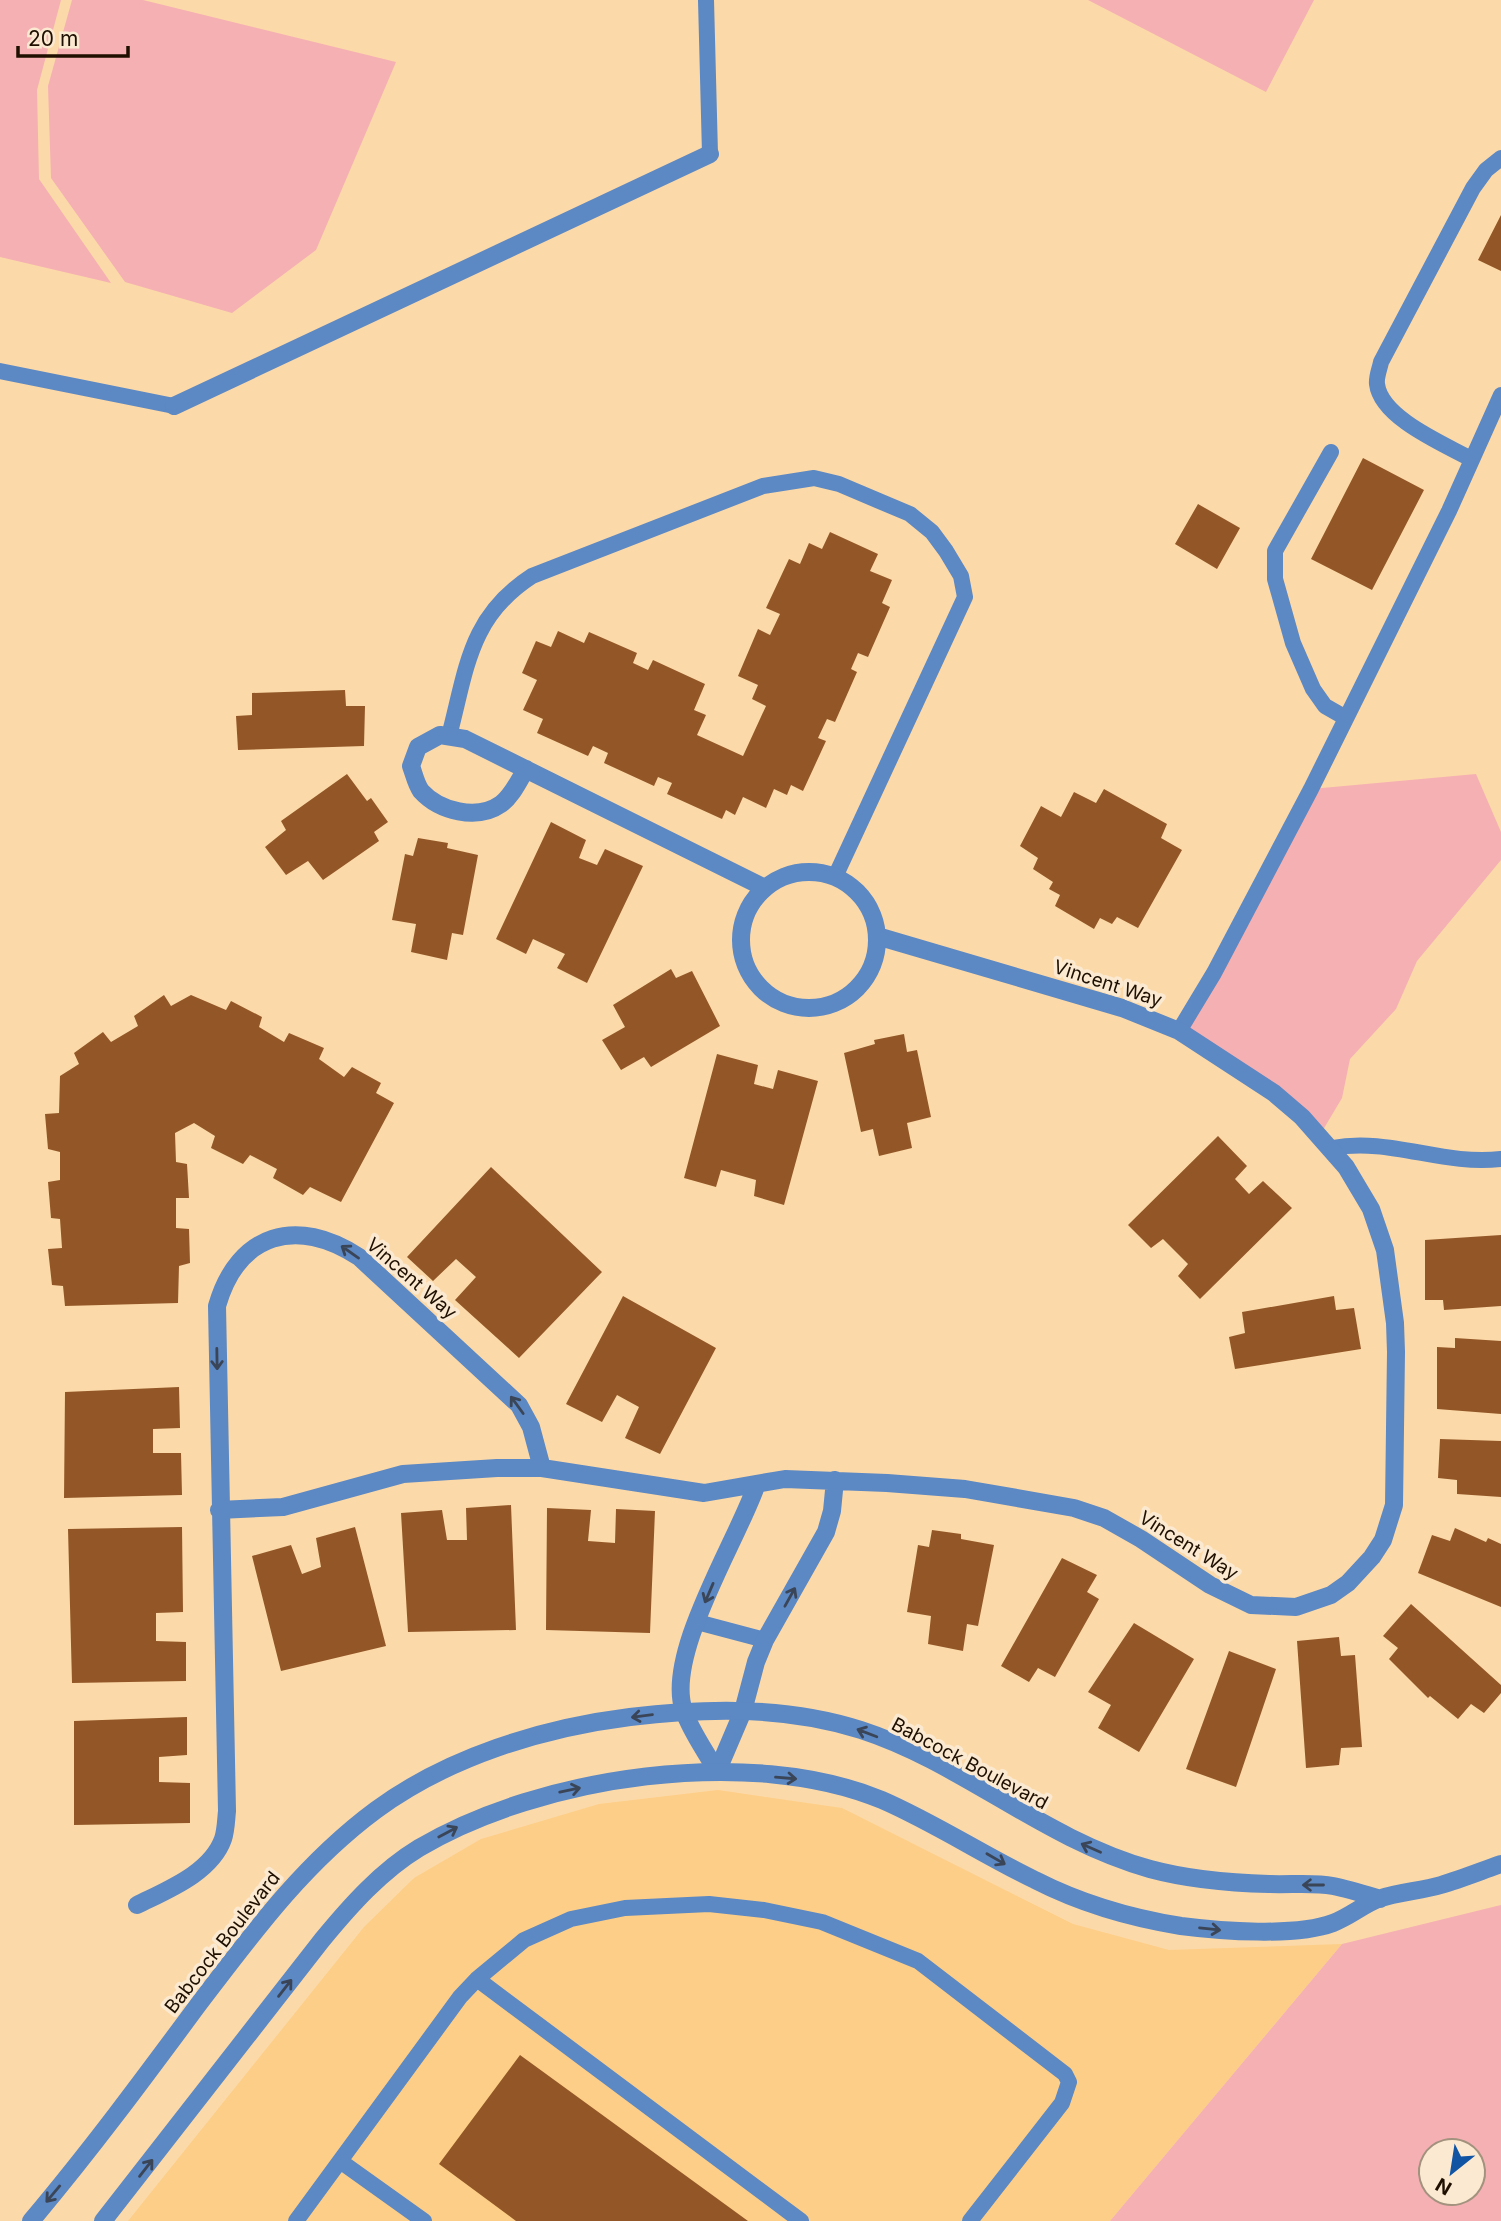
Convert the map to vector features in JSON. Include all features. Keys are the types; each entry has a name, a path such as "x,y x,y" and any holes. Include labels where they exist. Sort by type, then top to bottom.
{"street":[{"path":"174,406 710,154"},
{"path":"526,769 510,796 498,806 482,812 462,812 438,805 419,789 411,766 418,747 440,735 465,739 526,769 765,888"},
{"path":"796,872 820,872 835,877 860,893 872,913 877,936 870,968 851,994 831,1005 809,1008 787,1004 768,995 752,979 743,958 740,937 745,914 765,888 775,880 796,872"},
{"name":"Vincent Way","path":"219,1510 283,1507 403,1474 542,1468 704,1493 785,1479 835,1480 965,1489 1074,1508 1104,1518 1210,1585 1251,1605 1296,1607 1331,1595 1348,1583 1373,1557 1389,1524 1394,1505 1396,1352 1390,1277 1378,1229 1360,1188 1332,1148 1274,1093 1179,1031 1122,1008 877,936"},
{"name":"Vincent Way","path":"137,1905 181,1882 206,1864 223,1840 227,1811 216,1306 224,1280 243,1256 261,1242 288,1235 314,1237 338,1243 359,1257 519,1405 531,1427 542,1468"},
{"path":"718,1772 743,1711 765,1640 826,1532 832,1511 835,1480"},
{"path":"718,1772 684,1711 681,1685 697,1622 756,1486"},
{"name":"Babcock Boulevard","path":"31,2221 270,1910 336,1842 379,1808 429,1778 483,1753 599,1721 684,1711 743,1711 789,1715 862,1730 909,1750 1049,1829 1105,1855 1153,1870 1263,1884 1330,1885 1380,1899"},
{"name":"Babcock Boulevard","path":"103,2221 347,1909 417,1849 459,1826 548,1795 662,1774 718,1772 796,1778 879,1799 1035,1881 1077,1899 1180,1926 1227,1931 1278,1930 1331,1924 1380,1899 1440,1885 1501,1864"}],"lane":[{"path":"706,0 710,154"},
{"path":"1471,459 1403,420 1384,401 1377,383 1381,362 1473,188 1486,170 1501,158"},
{"path":"0,371 174,406"},
{"path":"1179,1031 1214,973 1346,718 1449,511 1501,395"},
{"path":"1331,452 1275,551 1275,579 1293,643 1313,689 1325,706 1346,718"},
{"path":"449,736 475,638 506,593 532,576 763,486 814,478 839,484 910,514 925,526 961,576 965,597 835,877"},
{"path":"1332,1148 1358,1143 1438,1157 1501,1159"},
{"path":"697,1622 765,1640"},
{"path":"296,2221 460,1997 477,1979 524,1940 571,1919 625,1908 709,1904 764,1910 822,1922 918,1961 1065,2074 1069,2082 1062,2103 970,2221"},
{"path":"477,1979 801,2221"},
{"path":"340,2161 424,2221"}],"shaded area":[{"path":"0,0 61,0 37,90 39,179 111,283 0,257"},
{"path":"72,0 143,0 396,62 316,250 232,313 125,282 51,178 48,86"},
{"path":"1088,0 1314,0 1266,92"},
{"path":"1476,774 1501,832 1501,860 1417,961 1396,1009 1350,1059 1342,1098 1320,1135 1179,1031 1311,789"},
{"path":"718,1790 842,1808 1073,1924 1169,1950 1342,1944 1110,2221 128,2221 364,1927 414,1878 481,1839 599,1804"},
{"path":"1501,1905 1501,2221 1110,2221 1342,1944"}],"building":[{"path":"1501,215 1501,271 1478,260"},
{"path":"1363,458 1424,490 1372,590 1311,559"},
{"path":"1198,504 1240,528 1217,569 1175,544"},
{"path":"830,532 878,554 870,571 892,580 882,603 890,607 868,657 858,653 851,669 857,672 835,722 827,719 818,738 826,741 803,791 791,785 787,795 774,789 766,808 743,797 735,815 726,810 722,819 667,794 672,783 658,777 654,786 604,763 608,753 593,746 588,756 537,733 543,719 523,710 537,680 522,673 536,641 551,647 558,631 584,643 589,632 637,653 633,663 648,670 653,660 705,684 694,710 706,715 697,735 743,756 766,706 752,699 758,685 738,676 758,629 770,635 780,614 766,608 789,559 800,564 809,543 822,549"},
{"path":"345,690 346,706 365,706 364,746 238,750 236,716 252,715 252,693"},
{"path":"347,774 367,801 371,798 388,822 374,832 379,841 323,880 308,861 286,875 265,847 286,830 281,821"},
{"path":"1104,789 1167,824 1161,838 1182,850 1138,928 1117,917 1112,924 1100,918 1094,929 1055,906 1060,895 1049,889 1053,882 1033,869 1038,858 1020,846 1041,806 1061,817 1074,792 1096,803"},
{"path":"551,822 586,840 579,858 597,865 605,849 643,866 587,983 557,968 565,954 533,939 526,954 496,939"},
{"path":"418,838 448,843 447,848 478,855 463,935 452,933 447,960 411,952 416,924 392,920 405,854 413,856"},
{"path":"671,969 676,978 692,971 720,1026 651,1067 644,1057 621,1070 602,1040 625,1027 613,1005"},
{"path":"164,995 171,1006 191,995 226,1010 231,1001 262,1017 259,1027 284,1042 289,1033 324,1048 319,1059 344,1077 352,1067 381,1083 376,1093 394,1103 341,1202 310,1187 303,1195 273,1178 277,1169 250,1155 243,1164 211,1148 215,1136 194,1123 175,1133 176,1162 187,1164 189,1198 176,1198 176,1228 189,1229 190,1263 179,1266 178,1303 65,1306 63,1286 52,1285 48,1249 62,1248 60,1219 51,1218 48,1182 60,1180 60,1152 48,1149 45,1114 59,1113 60,1076 79,1064 74,1053 103,1032 111,1042 138,1026 134,1016"},
{"path":"904,1034 907,1052 917,1050 931,1117 907,1123 912,1148 879,1156 873,1129 861,1132 844,1053 875,1044 874,1040"},
{"path":"717,1054 758,1065 754,1084 773,1089 778,1070 818,1081 784,1205 754,1196 756,1180 721,1170 716,1187 684,1178"},
{"path":"1218,1136 1247,1166 1235,1179 1249,1194 1263,1181 1292,1208 1200,1299 1178,1276 1188,1264 1163,1239 1151,1248 1128,1225"},
{"path":"491,1167 602,1272 519,1358 455,1300 476,1277 456,1259 433,1281 407,1257"},
{"path":"1501,1235 1501,1306 1444,1310 1443,1300 1425,1300 1425,1240"},
{"path":"623,1296 716,1348 660,1454 625,1438 639,1407 617,1395 602,1422 566,1404"},
{"path":"1334,1296 1336,1310 1354,1308 1361,1349 1235,1369 1229,1337 1245,1333 1242,1312"},
{"path":"1455,1338 1501,1341 1501,1414 1437,1409 1437,1347 1455,1348"},
{"path":"179,1387 180,1428 153,1429 153,1453 181,1453 182,1495 64,1498 65,1392"},
{"path":"1440,1439 1501,1441 1501,1497 1457,1494 1457,1480 1438,1478"},
{"path":"511,1505 516,1630 408,1632 401,1513 442,1510 447,1540 467,1540 466,1508"},
{"path":"547,1508 591,1510 588,1541 615,1543 616,1509 655,1511 650,1633 546,1630"},
{"path":"182,1527 183,1612 156,1613 156,1641 186,1642 186,1681 72,1683 68,1529"},
{"path":"355,1527 386,1646 281,1671 252,1556 291,1545 302,1574 321,1567 316,1538"},
{"path":"1455,1528 1486,1542 1488,1538 1501,1544 1501,1607 1418,1573 1432,1535 1450,1541"},
{"path":"932,1530 961,1534 961,1539 994,1545 978,1626 967,1624 963,1651 928,1644 931,1616 907,1612 918,1545 929,1547"},
{"path":"1062,1558 1097,1575 1087,1592 1099,1599 1055,1677 1038,1668 1029,1682 1001,1666"},
{"path":"1411,1604 1501,1685 1501,1693 1484,1713 1471,1704 1458,1719 1430,1696 1428,1698 1389,1659 1398,1648 1383,1636"},
{"path":"1134,1623 1194,1659 1139,1752 1098,1728 1111,1705 1088,1692"},
{"path":"1339,1637 1341,1656 1355,1655 1362,1747 1341,1748 1339,1765 1306,1768 1297,1641"},
{"path":"1229,1651 1276,1669 1236,1787 1186,1769"},
{"path":"187,1717 187,1755 159,1757 159,1782 190,1783 190,1823 74,1825 74,1721"},
{"path":"520,2055 748,2221 516,2221 439,2164"}]}
